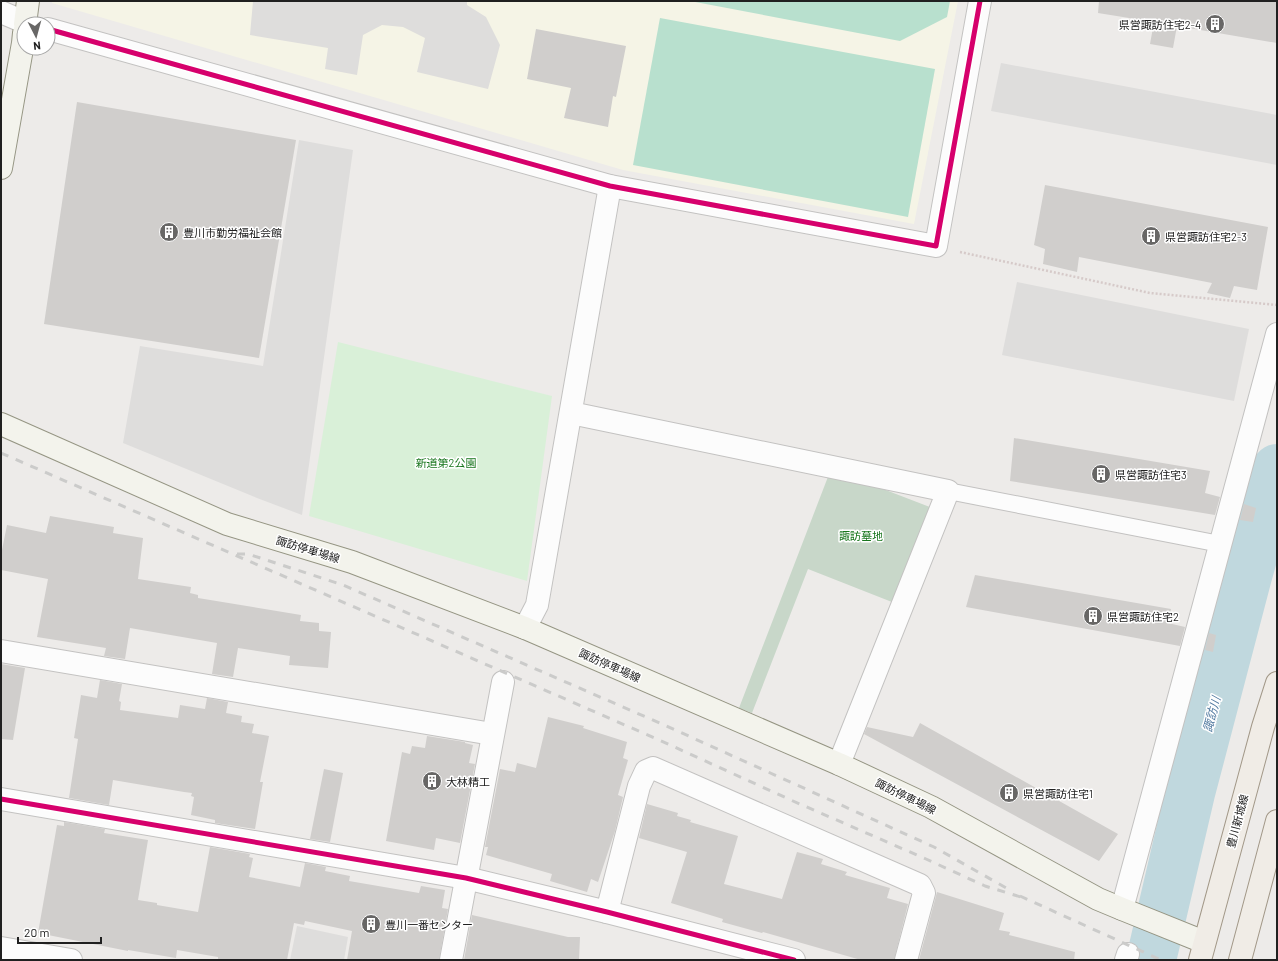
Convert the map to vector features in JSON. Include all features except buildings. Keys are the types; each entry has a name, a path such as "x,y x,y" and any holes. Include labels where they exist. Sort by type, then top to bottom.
{"main road":[{"path":"26,16 28,1"},
{"path":"1,168 21,56"},
{"name":"諏訪停車場線","path":"1,424 227,524 352,562 525,628 839,764 931,807 1098,898 1130,912 1198,946"},
{"name":"豊川新城線","path":"1198,946 1270,729 1277,683"},
{"path":"1240,960 1277,820"}],"street":[{"path":"56,31 610,186 936,246 980,1"},
{"path":"1,12 16,21"},
{"path":"525,628 537,605 610,186"},
{"path":"1130,912 1220,544 1277,334"},
{"path":"571,413 948,490 839,764"},
{"path":"1,651 492,734"},
{"path":"451,960 502,682"},
{"path":"606,912 639,786 646,770 653,768 920,885 924,893 906,960"},
{"path":"1,799 466,878 794,960"},
{"path":"1,948 71,960"}],"lane":[{"path":"948,490 1220,544"}],"path":[{"path":"936,246 1150,293 1277,305"}],"shaded area":[{"path":"52,1 958,1 914,224 623,170 52,3"},
{"path":"253,1 467,1 467,5 486,17 500,45 488,89 417,72 425,38 403,27 382,25 363,35 357,75 325,69 328,48 250,35"},
{"path":"1001,63 1277,115 1277,165 991,111"},
{"path":"299,140 353,150 302,515 123,443 140,346 263,366"},
{"path":"1017,282 1249,329 1234,401 1002,355"},
{"path":"297,926 348,937 344,960 290,960"}],"green space":[{"path":"690,1 950,1 947,17 900,41"},
{"path":"660,18 935,69 908,217 633,165"},
{"name":"新道第2公園","path":"338,342 552,396 527,581 309,516"},
{"name":"諏訪墓地","path":"831,469 935,509 897,604 808,569 752,713 739,708"}],"waterway":[{"name":"諏訪川","path":"1151,960 1190,793 1247,576 1277,469"}],"railway":[{"path":"1,453 657,739 985,886 1024,898"},
{"path":"237,554 248,554 343,585 662,724 934,847 1008,889"},
{"path":"1020,896 1161,960"}],"cycle path":[{"path":"56,31 610,186 936,246 980,1"},
{"path":"1,799 466,878 607,912 794,960"}],"place":[{"name":"県営諏訪住宅2-4","path":"1215,24"},
{"name":"豊川市勤労福祉会館","path":"169,232"},
{"name":"県営諏訪住宅2-3","path":"1151,236"},
{"name":"県営諏訪住宅3","path":"1101,474"},
{"name":"県営諏訪住宅2","path":"1093,616"},
{"name":"大林精工","path":"432,781"},
{"name":"県営諏訪住宅1","path":"1009,793"},
{"name":"豊川一番センター","path":"371,924"}]}
